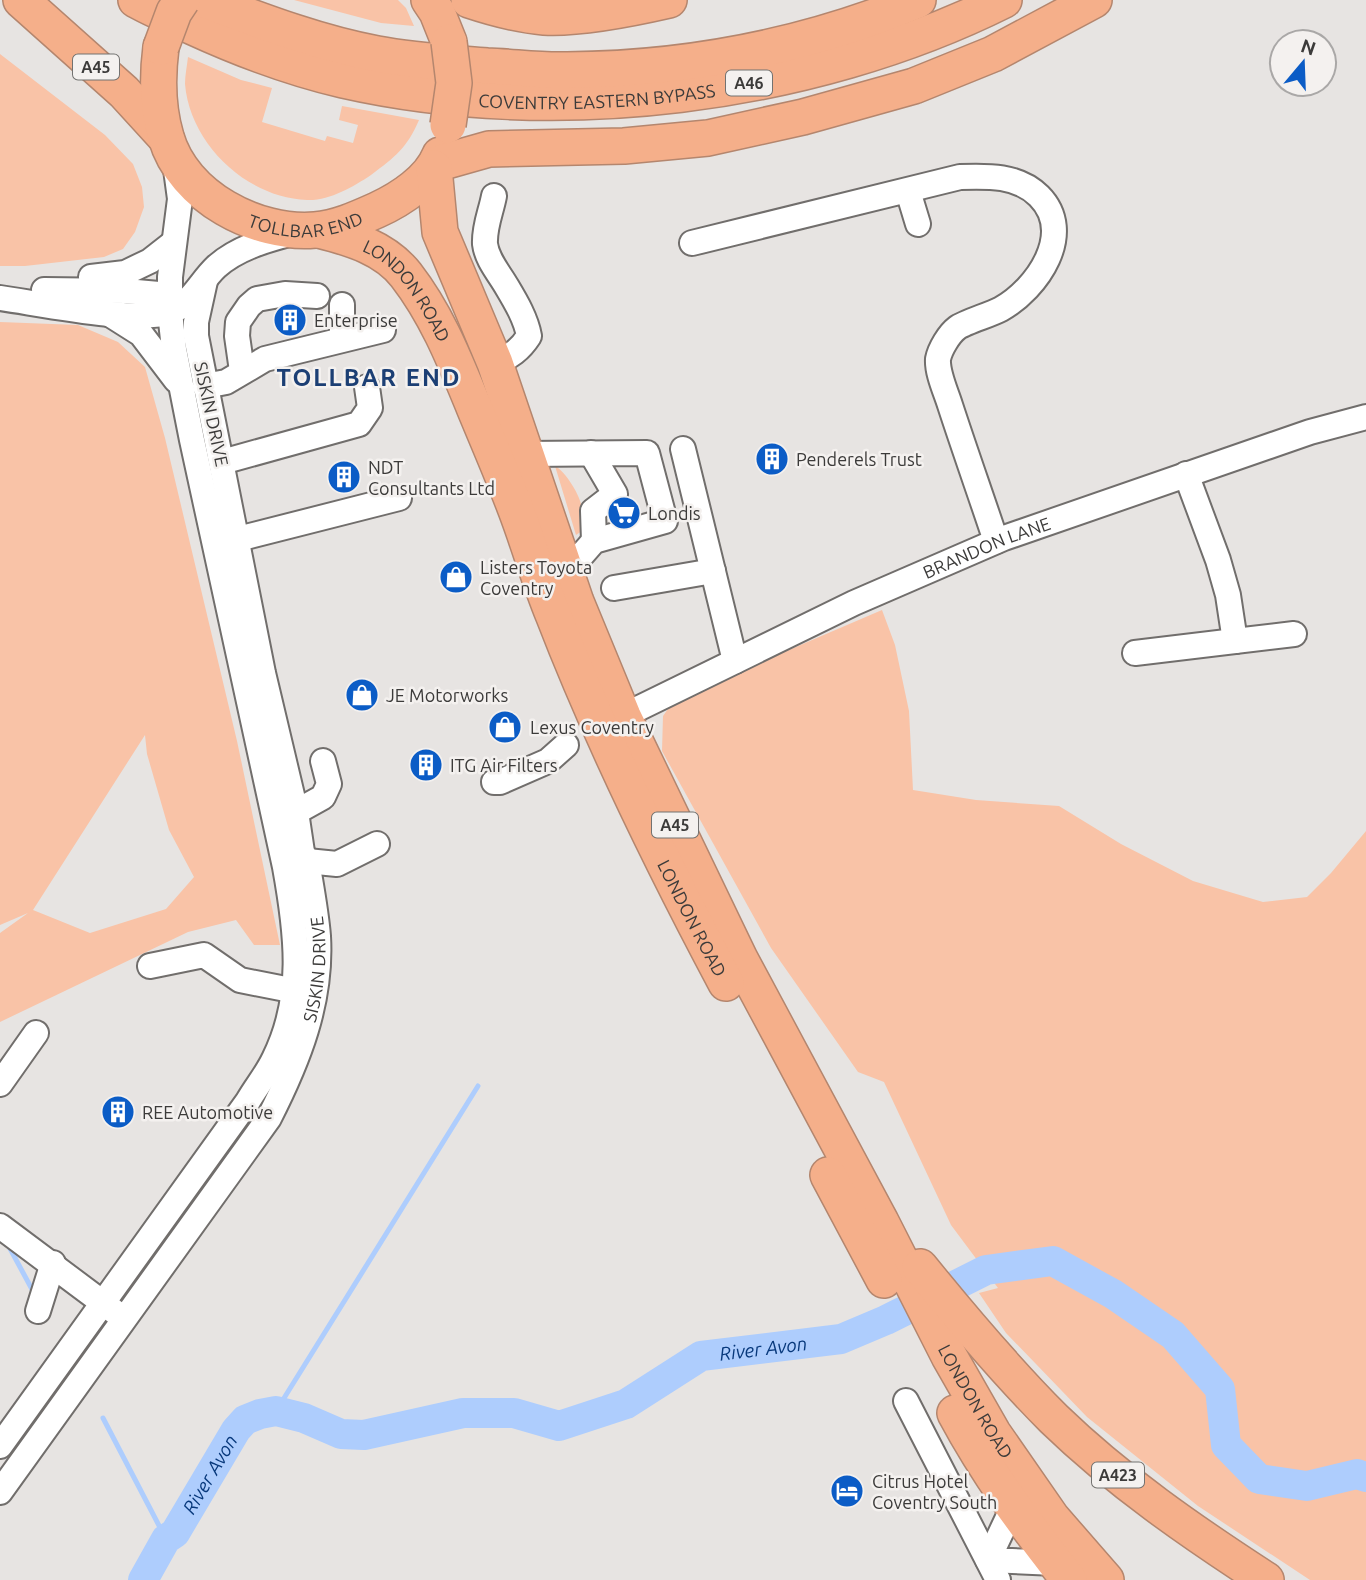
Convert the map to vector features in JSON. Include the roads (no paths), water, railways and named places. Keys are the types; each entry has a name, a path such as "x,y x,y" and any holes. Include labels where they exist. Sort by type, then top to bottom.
{"highway":[{"name":"A45","path":"21,0 124,92 170,147"},
{"name":"A46","path":"135,0 275,61 346,64"},
{"name":"TOLLBAR END","path":"182,0 161,47 158,98 170,147 200,189 233,212 255,223 278,229 311,230 352,221 386,206 414,187 435,166"},
{"name":"A46","path":"205,0 272,25 346,64"},
{"path":"469,0 513,12 546,17 633,8 669,0"},
{"name":"COVENTRY EASTERN BYPASS","path":"346,64 419,60 565,71 681,63 783,45 918,0"},
{"name":"COVENTRY EASTERN BYPASS","path":"346,64 402,91 497,102 612,102 699,93 852,59 920,35 1004,0"},
{"path":"435,166 489,149 624,146 708,138 803,117 914,86 993,54 1094,0"},
{"path":"435,166 448,125 454,83 453,60 437,13"},
{"name":"LONDON ROAD","path":"435,166 440,232 495,363 566,573 623,716 740,960 888,1245 972,1444 1013,1507 1062,1572"},
{"name":"LONDON ROAD","path":"311,230 346,236 366,245 395,264 424,300 449,345 515,508 553,615 620,771 683,903 888,1245"},
{"name":"A423","path":"888,1245 1055,1420 1121,1478 1221,1551 1266,1580"},
{"name":"LONDON ROAD","path":"939,1361 1052,1518 1106,1580"}],"street":[{"name":"SISKIN DRIVE","path":"0,1492 269,1118 303,1044 305,992 297,937 296,864 192,440 196,337 179,308 173,243 180,199 170,147"},
{"path":"692,243 960,177 988,176 1018,182 1038,195 1049,207 1055,228 1052,250 1040,273 1025,292 1003,308 958,327 945,342 938,360 996,541"},
{"path":"908,191 918,223"},
{"path":"495,363 510,357 529,337 523,318 491,262 485,245 487,222 498,205"},
{"name":"SISKIN DRIVE","path":"179,308 218,265 239,252 263,240 311,230"},
{"path":"4,292 59,280 125,274 150,261 173,243"},
{"path":"4,292 124,291 179,308"},
{"path":"4,292 109,313 148,315 179,308"},
{"path":"242,371 237,336 238,322 249,306 257,299 285,294 317,296"},
{"path":"342,305 342,339"},
{"path":"109,313 141,334 194,387 226,382 265,359 383,330"},
{"name":"SISKIN DRIVE","path":"194,387 222,462 263,673 296,812 302,852 296,864"},
{"path":"222,462 359,424 370,408 367,387"},
{"name":"BRANDON LANE","path":"623,716 854,603 996,541 1310,432 1366,417"},
{"path":"683,449 735,662"},
{"path":"590,453 615,494 593,511 593,541"},
{"path":"525,454 647,453 665,521 593,541 566,573"},
{"path":"1186,474 1228,594 1235,641"},
{"path":"238,539 398,498"},
{"path":"614,588 713,571"},
{"path":"1135,653 1294,634"},
{"path":"494,782 500,782 548,761 566,745"},
{"path":"296,812 323,797 329,784 323,761"},
{"path":"296,864 337,864 377,844"},
{"path":"150,966 204,955 240,980 305,992"},
{"name":"SISKIN DRIVE","path":"0,1446 248,1101 274,1059 288,1020 305,992"},
{"path":"0,1084 36,1033"},
{"path":"0,1226 125,1318"},
{"path":"38,1311 52,1263"},
{"path":"906,1401 993,1570"},
{"path":"993,1570 1013,1507"},
{"path":"993,1570 1062,1572"}],"waterway":[{"path":"276,1411 478,1086"},
{"path":"7,1243 34,1293"},
{"name":"River Avon","path":"143,1580 166,1539 175,1533 236,1430 245,1420 260,1414 276,1411 304,1418 341,1434 364,1435 463,1413 514,1413 559,1426 626,1404 701,1356 841,1339 886,1320 986,1270 1053,1261 1113,1294 1173,1335 1220,1389 1226,1445 1259,1479 1307,1486 1357,1474 1366,1477"},
{"path":"103,1418 166,1539"}],"place":[{"name":"Enterprise","path":"290,320"},
{"name":"Penderels Trust","path":"772,459"},
{"name":"NDT Consultants Ltd","path":"344,477"},
{"name":"Londis","path":"624,513"},
{"name":"Listers Toyota Coventry","path":"456,577"},
{"name":"JE Motorworks","path":"362,695"},
{"name":"Lexus Coventry","path":"505,727"},
{"name":"ITG Air Filters","path":"426,765"},
{"name":"REE Automotive","path":"118,1112"},
{"name":"Citrus Hotel Coventry South","path":"847,1491"}],"district":[{"name":"TOLLBAR END","path":"369,377"}]}
